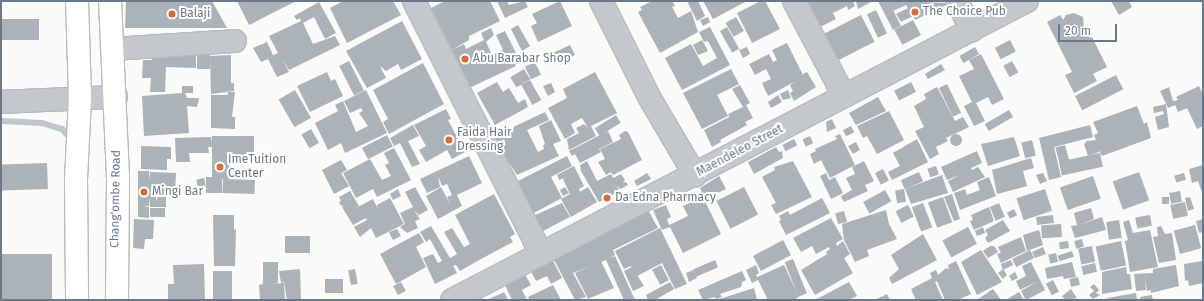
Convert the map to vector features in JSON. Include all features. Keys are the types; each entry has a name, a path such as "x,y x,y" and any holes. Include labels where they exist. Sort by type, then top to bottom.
{"main road":[{"path":"77,1 80,98 76,180 77,300"},
{"name":"Chang'ombe Road","path":"110,1 116,98 118,179 117,300"}],"street":[{"path":"414,1 541,254"},
{"path":"601,1 649,97 695,175"},
{"path":"794,1 844,96"},
{"path":"957,1 972,30"},
{"name":"Maendeleo Street","path":"452,300 695,175 1027,1"},
{"path":"112,49 235,42"},
{"path":"1,102 80,98 116,98"}],"building":[{"name":"Balaji","path":"126,1 212,1 227,28 125,28"},
{"path":"237,1 296,1 249,25"},
{"path":"343,1 393,1 401,15 347,43 330,8"},
{"path":"445,1 490,1 500,21 469,36 469,40 450,51 464,44 466,49 484,40 481,33 491,28 494,35 486,42 492,55 503,50 496,35 505,31 516,53 511,55 516,66 465,90 427,10"},
{"path":"497,1 507,1 509,5 525,1 528,7 505,18"},
{"path":"560,1 572,26 538,42 531,26 537,23 532,14"},
{"path":"652,1 672,1 675,6 672,7 678,18 691,11 698,32 660,53 638,12 642,10 640,7"},
{"path":"687,1 698,1 705,16 697,21"},
{"path":"703,1 747,1 713,19"},
{"path":"761,1 765,1 780,29 752,43 737,13"},
{"path":"807,1 853,1 855,6 848,10 847,6 833,13 836,19 820,27"},
{"path":"856,1 873,1 858,9"},
{"name":"The Choice Pub","path":"878,1 891,1 892,3 892,1 950,3 915,20 913,16 901,22 896,14 908,8 906,5 893,11 901,26 893,30"},
{"path":"1111,1 1129,1 1132,7 1119,15"},
{"path":"319,2 336,33 325,39 314,17 303,23 313,44 335,36 340,45 289,70 283,60 289,72 277,77 268,59 261,62 253,48 267,42 273,55 278,53 269,36 301,21 300,18 297,20 294,16"},
{"path":"876,10 887,34 878,38 867,14"},
{"path":"1074,13 1083,17 1084,28 1090,38 1092,37 1107,67 1093,74 1097,81 1074,93 1065,75 1072,72 1047,22 1060,15 1063,20 1066,15"},
{"path":"861,15 875,42 837,61 824,34"},
{"path":"708,17 710,22 703,26 700,20"},
{"path":"736,17 744,31 734,37 726,23"},
{"path":"1,19 39,19 39,40 1,40"},
{"path":"913,20 921,35 902,45 894,30"},
{"path":"402,21 422,59 401,70 398,64 386,71 380,66 386,78 367,88 346,51"},
{"path":"518,25 530,46 522,51 511,29"},
{"path":"710,27 730,65 682,90 665,58 691,44 703,66 717,58 708,41 704,42 699,32"},
{"path":"727,27 739,49 732,53 720,31"},
{"path":"702,40 708,51 698,55 693,45"},
{"path":"1010,40 1016,52 1001,59 995,48"},
{"path":"787,43 804,77 803,74 807,72 816,87 794,101 790,93 793,91 790,85 796,81 768,96 762,83 771,79 766,69 755,75 749,64 769,54 773,62 777,60 772,50"},
{"path":"570,45 575,55 563,61 562,58 557,60 553,53"},
{"path":"747,47 750,54 743,58 739,50"},
{"path":"975,47 979,54 963,63 959,56"},
{"path":"197,50 210,50 210,69 197,69"},
{"path":"152,51 196,53 196,68 166,67 165,92 150,92 151,78 142,78 143,60 152,60"},
{"path":"981,54 1004,99 992,105 988,97 976,103 985,121 974,126 964,106 972,102 959,76 974,69 969,60"},
{"path":"231,55 231,83 234,83 234,91 211,94 210,56"},
{"path":"349,61 364,90 354,95 339,66"},
{"path":"1012,61 1018,72 1010,77 1003,66"},
{"path":"535,62 541,75 531,79 525,67"},
{"path":"423,63 444,104 389,134 383,122 388,119 373,90"},
{"path":"941,64 945,70 928,79 925,74"},
{"path":"524,69 530,79 516,88 510,77"},
{"path":"731,69 739,84 717,95 728,116 702,129 683,93"},
{"path":"327,72 331,81 335,79 343,96 310,112 297,86"},
{"path":"595,72 617,113 591,126 596,136 569,150 567,139 579,133 576,128 584,124 588,128 582,118 571,124 575,133 565,139 548,108 567,98 563,89"},
{"path":"1116,75 1123,89 1082,110 1075,96"},
{"path":"530,80 541,100 532,105 521,85"},
{"path":"497,82 503,92 509,88 518,103 525,99 528,107 495,125 477,93"},
{"path":"911,82 916,92 899,100 894,91"},
{"path":"551,83 555,92 548,96 543,86"},
{"path":"947,84 961,113 953,117 939,88"},
{"path":"740,85 750,103 746,105 753,118 745,122 747,125 720,140 721,142 712,147 704,130 729,117 730,119 728,114 743,107 732,89"},
{"path":"182,86 193,86 193,93 185,93 187,98 199,98 197,107 187,106 189,133 144,136 142,96 182,93"},
{"path":"1199,86 1203,95 1203,126 1197,129 1187,108 1178,112 1175,105 1168,108 1160,91 1169,87 1173,101 1178,100 1176,97"},
{"path":"937,87 955,121 963,117 969,127 946,138 948,141 936,147 939,154 930,159 915,131 924,127 914,106 926,99 924,94"},
{"path":"295,90 311,118 295,127 279,100"},
{"path":"366,90 387,133 345,153 341,143 328,150 315,123 338,111 335,105 343,101 356,132 368,126 359,113 363,111 361,108 350,113 344,101"},
{"path":"788,90 791,98 783,100 780,94"},
{"path":"228,92 235,92 232,117 235,117 235,129 211,128 211,95 228,95"},
{"path":"778,95 782,102 771,108 768,102"},
{"path":"878,97 886,111 856,125 849,113"},
{"path":"1166,104 1169,127 1158,130 1155,117 1164,114 1163,111 1154,113 1153,107"},
{"path":"1137,106 1144,124 1147,122 1151,138 1102,156 1099,150 1099,152 1088,156 1084,144 1087,141 1096,140 1094,135 1098,133 1093,122"},
{"path":"446,109 451,119 448,120 465,152 452,159 447,150 426,162 419,150 426,146 414,125"},
{"path":"1009,110 1013,117 989,131 985,124"},
{"path":"889,111 904,140 877,154 867,136 863,138 857,126"},
{"path":"545,112 549,120 527,130 538,152 544,149 543,146 545,144 539,126 551,120 561,141 553,144 559,156 517,175 506,158 501,160 490,138"},
{"path":"616,115 621,123 600,136 595,128"},
{"path":"832,119 836,128 827,132 826,122"},
{"path":"413,125 419,136 408,141 420,164 412,167 400,143 394,146 390,138"},
{"path":"1090,125 1093,137 1054,147 1061,177 1049,180 1039,138"},
{"path":"851,126 854,132 846,136 843,130"},
{"path":"311,129 319,143 309,148 301,134"},
{"path":"608,131 613,142 599,149 601,152 580,163 575,154 572,156 569,151"},
{"path":"625,131 628,132 642,160 613,175 611,172 606,175 598,162 605,159 600,149 621,139 619,135"},
{"path":"840,134 855,165 830,178 821,160 814,164 810,154 816,151 815,149 837,139 835,136"},
{"path":"954,134 958,134 962,140 958,146 954,146 950,142 950,138"},
{"path":"387,135 393,147 368,159 362,148"},
{"name":"ImeTuition Center","path":"212,136 254,136 254,156 229,156 229,179 222,179 222,193 206,193 206,177 212,177 212,147 208,147 209,153 189,153 190,162 176,162 175,138 211,137 212,142"},
{"path":"810,136 813,143 806,146 803,139"},
{"path":"1014,137 1020,156 988,166 981,144"},
{"path":"794,139 797,145 786,151 782,145"},
{"path":"917,139 928,162 892,180 888,172 900,166 893,153"},
{"path":"1032,140 1036,156 1025,158 1021,143"},
{"path":"856,142 860,150 853,154 848,146"},
{"path":"1065,145 1069,160 1059,163 1055,148"},
{"path":"141,146 171,147 171,159 167,159 167,170 141,169"},
{"path":"776,147 779,152 782,151 783,158 754,174 748,162"},
{"path":"394,148 411,180 377,197 373,189 356,198 343,173 370,159 382,180 391,176 385,165 389,163 384,153"},
{"path":"977,151 982,163 971,168 972,170 978,167 985,177 953,192 948,181 960,175 947,180 941,167"},
{"path":"1100,153 1103,167 1062,175 1059,162"},
{"path":"469,156 482,183 457,195 462,206 438,219 426,196 441,187 451,206 447,197 452,195 447,184 442,186 438,176 440,187 427,193 420,179"},
{"path":"567,156 572,166 551,177 562,198 532,214 516,182"},
{"path":"1031,158 1034,168 1023,171 1027,186 997,194 992,170"},
{"path":"341,160 347,170 341,173 349,186 334,194 322,170"},
{"path":"587,161 597,181 611,174 613,178 621,174 625,180 623,183 626,182 628,185 620,189 617,186 619,191 599,202 581,171 580,165"},
{"path":"793,161 812,197 776,214 771,205 776,203 762,177 775,170 774,167"},
{"path":"864,161 874,181 865,185 868,191 844,202 841,196 852,190 846,178 855,174 852,167"},
{"path":"47,163 48,189 2,191 1,165"},
{"path":"1203,165 1203,196 1198,181 1192,183 1189,169"},
{"path":"574,166 584,186 579,189 580,192 588,187 597,202 571,217 561,199 570,194 563,179 567,177 559,180 557,175"},
{"path":"936,166 939,175 930,177 927,169"},
{"path":"883,169 889,181 881,185 875,173"},
{"path":"138,171 149,171 149,180 150,172 176,173 175,194 166,194 166,207 150,207 150,197 149,206 143,206 149,207 149,218 138,217"},
{"path":"919,172 923,181 905,189 901,180"},
{"path":"1139,172 1149,200 1123,210 1113,182"},
{"path":"647,173 651,179 637,186 634,181"},
{"path":"826,173 829,180 835,177 843,193 831,199 820,176"},
{"path":"1043,173 1047,181 1040,184 1036,175"},
{"path":"1184,173 1186,180 1176,182 1174,176"},
{"path":"942,175 948,193 911,204 905,189"},
{"path":"719,176 726,189 705,199 700,188"},
{"path":"1093,176 1101,199 1068,210 1060,187"},
{"path":"989,177 996,196 960,210 954,193 965,189 967,195 980,190 977,182"},
{"path":"204,178 206,187 198,189 196,180"},
{"path":"223,179 255,180 254,194 223,193"},
{"path":"415,187 428,210 419,215 414,210 420,219 415,221 418,228 407,233 400,227 405,224 400,213 413,207 405,192"},
{"path":"565,187 569,193 563,196 560,190"},
{"path":"744,187 758,215 730,229 716,201"},
{"path":"398,189 401,196 393,200 390,194"},
{"path":"904,189 906,202 897,203 895,190"},
{"path":"1045,189 1052,211 1024,220 1016,198"},
{"path":"885,190 891,201 869,213 863,202"},
{"path":"350,191 359,206 352,210 373,199 378,209 377,205 390,198 404,224 376,238 371,228 360,237 354,227 367,220 366,218 353,225 342,207 344,205 341,206 339,202 341,201 339,197"},
{"path":"1180,191 1182,202 1171,204 1169,193"},
{"path":"494,194 515,234 510,237 513,242 460,271 456,265 453,266 457,273 435,284 423,258 433,254 438,263 442,261 430,239 426,242 420,232 431,226 450,258 457,254 444,232 452,228 464,247 470,244 455,215"},
{"path":"952,194 960,219 954,221 944,197"},
{"path":"703,197 721,234 683,253 670,227 662,230 653,210 666,205 671,217 667,219 669,225 688,216 683,206"},
{"path":"943,197 952,222 937,228 928,202"},
{"path":"1162,197 1169,197 1169,204 1162,204"},
{"path":"1190,197 1194,209 1188,211 1185,198"},
{"path":"822,198 830,213 786,235 779,221 781,220 779,216 788,211 790,215"},
{"path":"1185,202 1188,216 1173,219 1170,205"},
{"path":"562,203 570,217 543,231 533,216"},
{"path":"923,203 932,227 921,232 912,207"},
{"path":"999,203 1005,217 996,221 990,207"},
{"path":"908,205 914,217 901,223 896,211"},
{"path":"989,207 994,221 974,230 970,221 973,220 971,215"},
{"path":"150,208 165,208 165,217 150,217"},
{"path":"1091,208 1094,219 1079,225 1102,217 1106,230 1075,238 1071,226 1077,225 1074,213"},
{"path":"1014,209 1017,215 1010,219 1007,213"},
{"path":"648,210 658,228 613,250 615,255 609,258 615,256 635,300 624,300 606,260 573,273 586,297 575,300 551,254"},
{"path":"886,210 889,224 897,239 867,250 869,256 855,262 844,240 842,224"},
{"path":"844,211 847,222 838,224 835,213"},
{"path":"213,215 234,215 234,230 236,229 235,266 214,266"},
{"path":"1053,215 1054,223 1037,225 1036,217"},
{"path":"1150,215 1152,226 1137,228 1135,218"},
{"path":"831,218 843,239 836,243 837,246 843,241 850,254 844,258 853,273 815,295 801,270 827,254 826,252 830,249 829,247 816,254 812,246 801,252 793,238"},
{"path":"134,219 154,220 153,239 145,239 144,249 133,248"},
{"path":"1203,219 1203,232 1199,233 1196,221"},
{"path":"1003,220 1010,231 988,243 985,238 988,235 985,230"},
{"path":"1119,220 1122,238 1109,240 1106,222"},
{"path":"1129,220 1133,233 1150,230 1158,267 1130,272 1125,241 1128,240 1123,222"},
{"path":"1061,224 1062,237 1042,238 1041,225"},
{"path":"1195,225 1201,248 1180,254 1174,231"},
{"path":"1161,226 1165,234 1172,233 1176,260 1159,263 1153,237 1158,236 1157,227"},
{"path":"968,227 977,244 951,257 942,241"},
{"path":"983,227 985,233 977,236 975,231"},
{"path":"660,228 687,284 675,289 662,263 637,276 631,266 624,269 615,251"},
{"path":"397,229 401,236 393,240 389,232"},
{"path":"1039,230 1043,245 1027,251 1023,235"},
{"path":"419,233 424,242 416,247 426,267 396,284 380,254"},
{"path":"923,234 937,260 892,284 889,278 899,269 891,255"},
{"path":"285,236 310,236 310,253 285,253"},
{"path":"1021,237 1026,251 1001,263 997,254 1001,253 998,247"},
{"path":"1082,239 1084,247 1076,249 1074,241"},
{"path":"783,240 791,255 761,271 753,256"},
{"path":"1068,241 1069,248 1060,249 1059,242"},
{"path":"1121,241 1126,265 1101,271 1096,246"},
{"path":"990,246 994,246 998,252 988,258 983,251"},
{"path":"1092,246 1095,262 1081,264 1078,249"},
{"path":"1043,247 1046,254 1035,258 1032,252"},
{"path":"981,250 1002,282 977,295 961,262"},
{"path":"1030,250 1034,258 1016,267 1012,259"},
{"path":"1072,251 1074,257 1060,261 1058,256"},
{"path":"1056,253 1058,262 1050,264 1048,255"},
{"path":"1,254 52,254 52,300 1,300"},
{"path":"552,259 562,278 551,284 547,276 536,281 530,270"},
{"path":"793,259 807,293 799,297 785,262"},
{"path":"715,260 718,267 696,277 693,269"},
{"path":"1011,260 1013,265 1003,270 1001,264"},
{"path":"601,261 614,288 588,299 575,273"},
{"path":"956,261 971,294 958,300 945,300 937,281 935,282 943,300 916,300 911,289 932,278 930,273 936,270 938,275 946,268 949,269 948,265"},
{"path":"1203,261 1203,283 1189,286 1188,280 1185,281 1184,264"},
{"path":"263,262 278,262 278,283 271,284 284,283 285,300 260,300 259,285 263,284"},
{"path":"1031,262 1045,290 1026,300 1021,291 1038,281 1020,290 1016,281 1026,276 1022,266"},
{"path":"1072,262 1076,277 1064,279 1063,276 1047,279 1045,268"},
{"path":"1095,263 1097,272 1083,275 1081,266"},
{"path":"204,264 205,300 168,300 168,284 174,284 173,265"},
{"path":"661,265 669,280 660,285 652,270"},
{"path":"756,265 759,273 756,275 757,277 784,265 799,297 793,300 768,300 758,280 752,283 746,270"},
{"path":"1176,265 1179,286 1151,293 1151,290 1147,291 1145,277 1146,290 1136,291 1134,274 1153,273 1153,269"},
{"path":"632,267 644,286 633,291 624,271"},
{"path":"1126,267 1127,274 1130,274 1132,289 1102,294 1102,272"},
{"path":"300,269 301,300 287,300 284,282 281,283 279,271"},
{"path":"355,269 358,284 351,285 348,270"},
{"path":"1003,269 1007,275 1003,279 998,273"},
{"path":"693,270 697,278 689,282 686,273"},
{"path":"213,271 232,271 232,300 213,300"},
{"path":"523,271 531,285 522,290 527,300 512,300 503,281"},
{"path":"742,271 746,280 742,282 741,287 720,294 722,297 703,300 698,290"},
{"path":"1015,272 1018,278 1012,281 1009,276"},
{"path":"1078,277 1080,285 1071,287 1069,279"},
{"path":"325,279 343,279 343,293 325,293"},
{"path":"1053,280 1059,292 1052,295 1046,284"},
{"path":"401,282 406,291 398,295 393,286"},
{"path":"670,282 674,289 655,300 648,300 646,295"},
{"path":"849,282 857,296 849,300 815,300"},
{"path":"1094,284 1099,290 1096,293 1100,295 1093,299 1089,295 1094,291 1090,287"},
{"path":"553,285 561,300 530,300 528,297"},
{"path":"754,288 757,300 716,300"},
{"path":"993,289 1001,300 977,300"},
{"path":"1071,289 1077,298 1065,300 1062,296"},
{"path":"504,292 508,300 487,300"},
{"path":"1019,292 1024,300 1006,300"},
{"path":"1136,293 1137,300 1108,300 1107,298"},
{"path":"887,294 890,300 877,299"},
{"path":"1152,295 1153,300 1141,300 1140,297"}],"waterway":[{"path":"1,121 42,123 62,129 70,138 70,143"}],"place":[{"name":"The Choice Pub","path":"915,12"},
{"name":"Balaji","path":"172,14"},
{"name":"Abu Barabar Shop","path":"465,59"},
{"name":"Faida Hair Dressing","path":"449,140"},
{"name":"ImeTuition Center","path":"220,167"},
{"name":"Mingi Bar","path":"144,192"},
{"name":"Da Edna Pharmacy","path":"607,198"}]}
